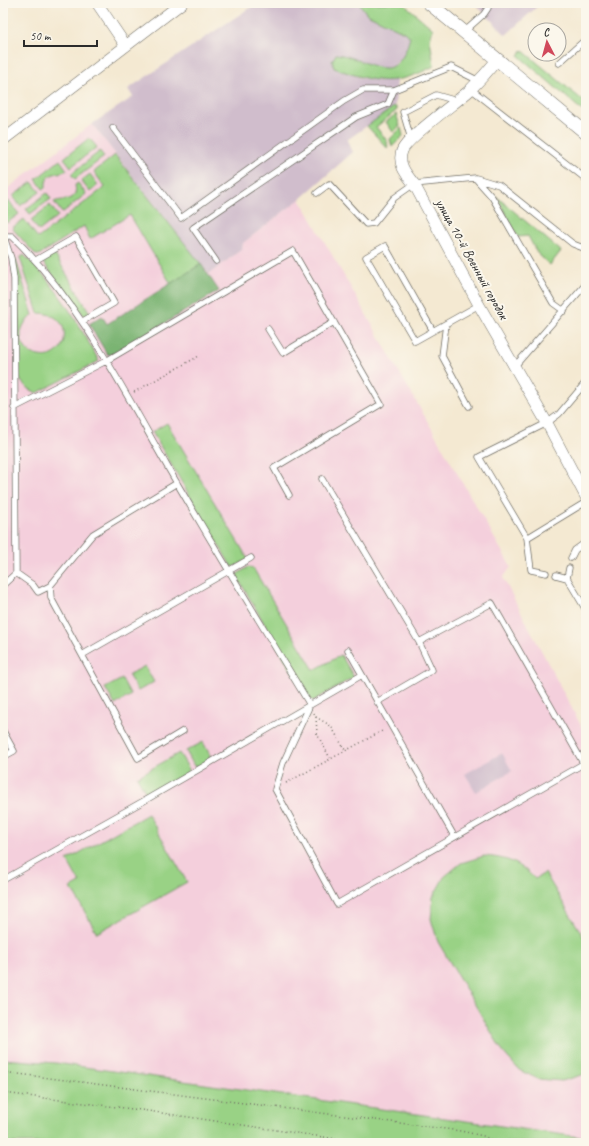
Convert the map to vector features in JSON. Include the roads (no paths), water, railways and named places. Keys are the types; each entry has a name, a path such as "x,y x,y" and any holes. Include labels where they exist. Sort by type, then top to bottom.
{"street":[{"path":"97,3 126,46"},
{"path":"3,140 182,3"},
{"path":"432,5 586,133"},
{"name":"улица 10-й Военный городок","path":"497,60 470,89 411,139 402,150 400,160 404,170 414,184 479,305 584,489"}],"lane":[{"path":"464,32 484,14 488,8 486,3"},
{"path":"559,63 586,39"},
{"path":"113,128 181,218 344,101 363,90 394,90 451,68 479,80"},
{"path":"470,89 586,179"},
{"path":"216,261 193,228 356,118 388,104 394,90"},
{"path":"411,139 403,112 436,95 456,101"},
{"path":"475,178 492,197 554,303 564,311"},
{"path":"317,194 329,184 366,224 374,223 394,198 414,184 475,178 499,185 573,244 586,249"},
{"path":"3,585 16,573 14,279 4,235 12,236 36,260 83,321 229,572 310,705"},
{"path":"36,260 76,237 114,303 83,321"},
{"path":"433,331 385,246 366,257 415,341 446,324 479,305"},
{"path":"14,408 106,361 293,251 381,404 274,468 289,495"},
{"path":"514,366 564,311 586,284"},
{"path":"268,329 283,353 334,322"},
{"path":"446,324 442,356 470,406"},
{"path":"546,573 531,570 527,538 479,457 547,423 559,414 586,382"},
{"path":"322,479 418,642 432,670 377,702"},
{"path":"16,573 33,584 38,592 50,586 93,534 177,483"},
{"path":"527,538 586,502"},
{"path":"571,558 575,550 586,542"},
{"path":"82,655 251,558"},
{"path":"569,568 567,578 586,610"},
{"path":"556,576 567,578"},
{"path":"50,586 51,598 138,758 183,731"},
{"path":"310,705 283,763 275,789 337,904 454,836 584,766 492,603 418,642"},
{"path":"348,650 454,836"},
{"path":"3,880 149,798 362,674"},
{"path":"3,730 14,751 3,757"}]}
